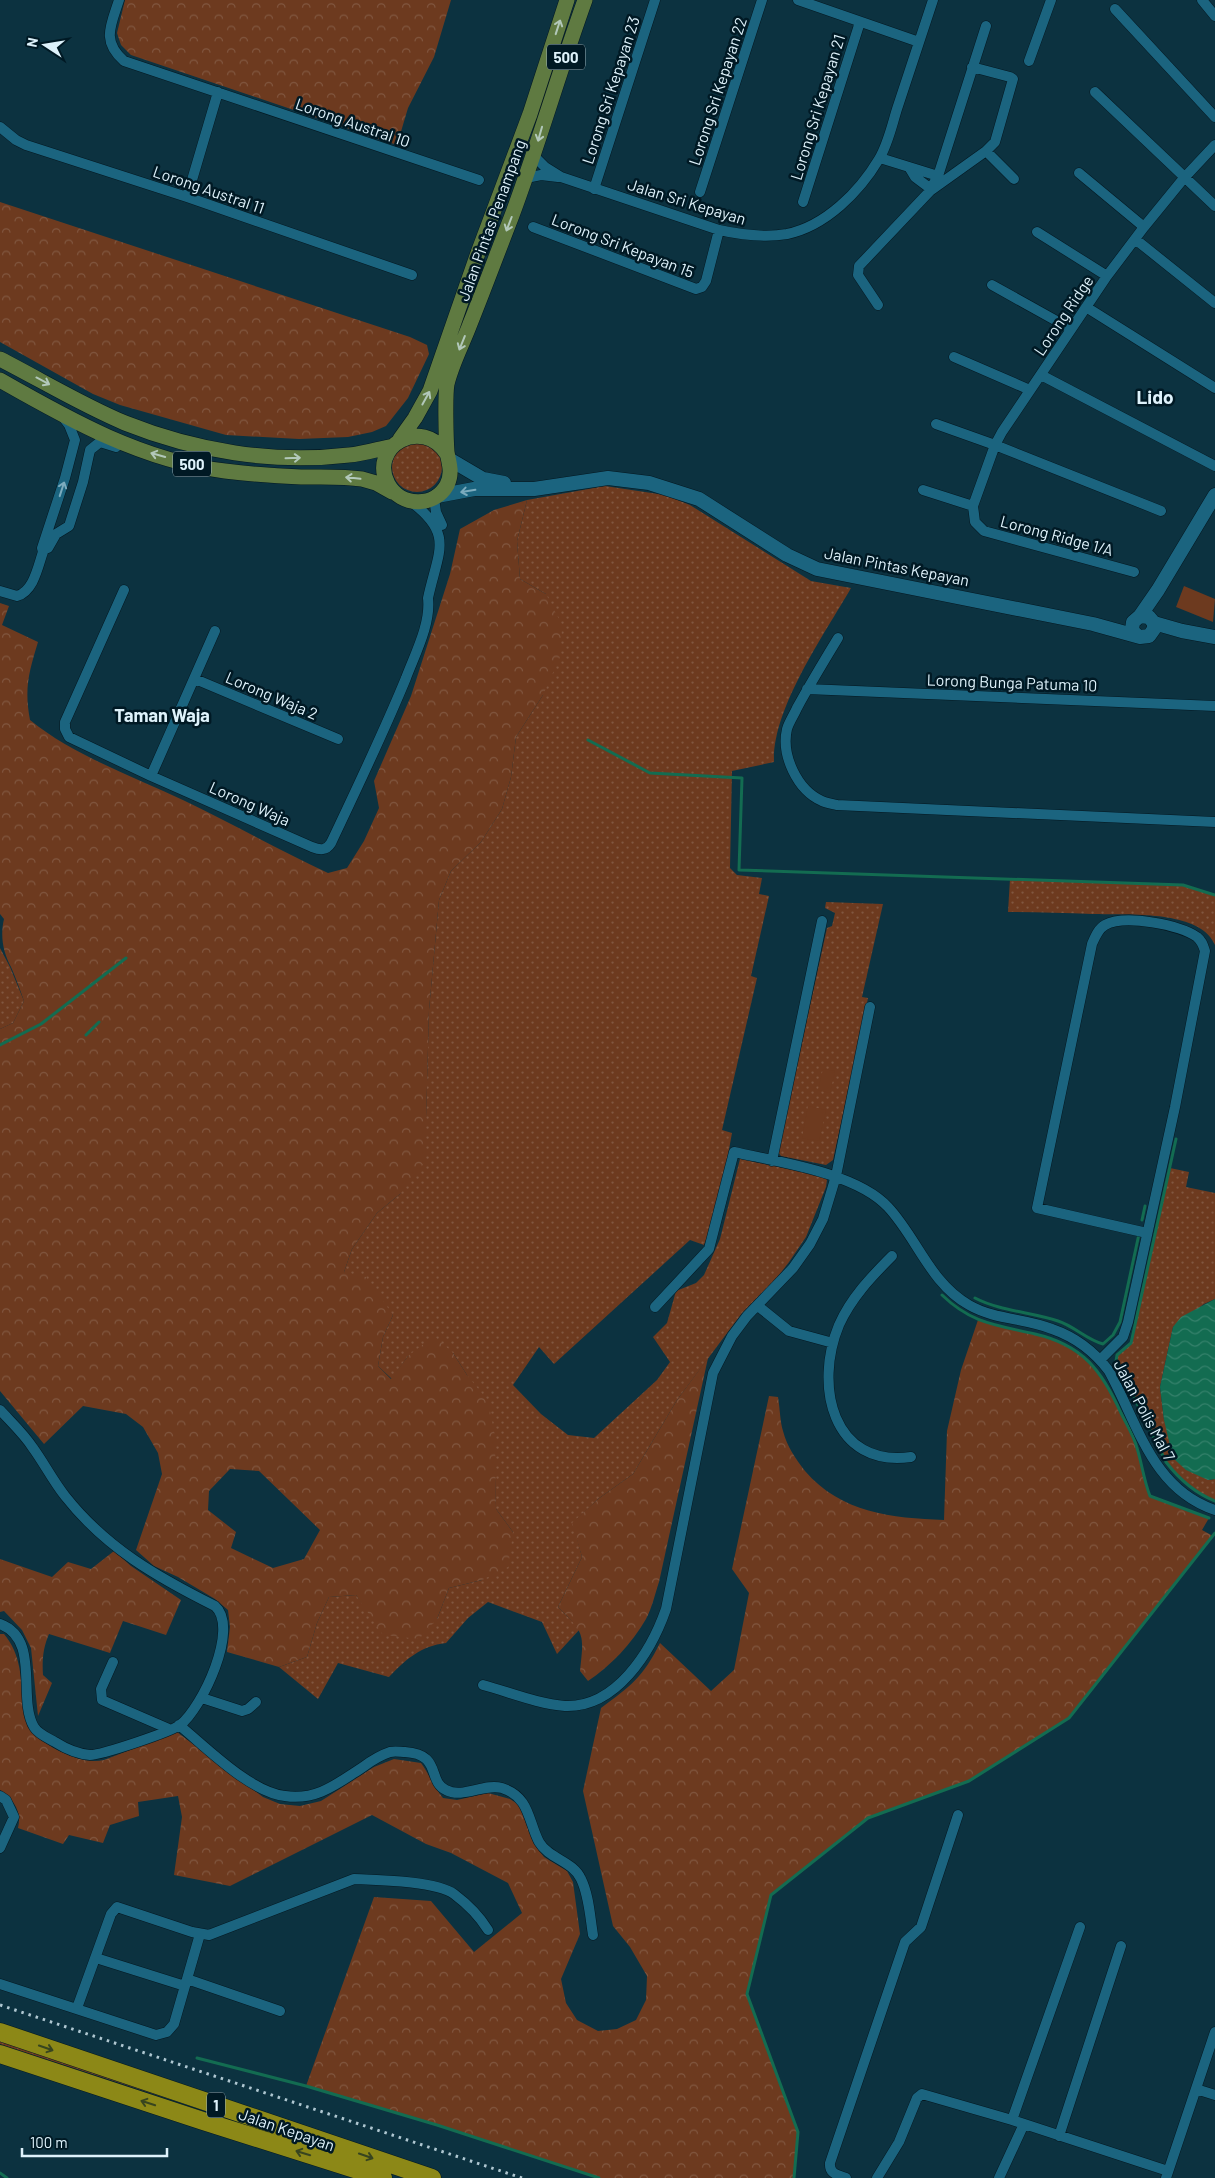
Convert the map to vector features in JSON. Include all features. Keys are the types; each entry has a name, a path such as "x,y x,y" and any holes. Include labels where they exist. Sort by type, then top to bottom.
{"highway":[{"name":"Jalan Kepayan","path":"0,2032 432,2178"},
{"name":"Jalan Kepayan","path":"0,2054 383,2178"}],"main road":[{"name":"Jalan Pintas Penampang","path":"397,443 415,418 430,392 475,262 530,114 567,0"},
{"name":"Jalan Pintas Penampang","path":"448,456 447,385 534,156 584,0"},
{"path":"530,114 540,111 547,113"},
{"name":"500","path":"0,359 101,412 156,434 185,443 244,454 285,458 350,455 397,443 411,436 425,436 438,442 448,456 449,479 436,497"},
{"name":"500","path":"0,380 59,413 124,444 181,462 224,471 266,475 362,479 376,483 404,498"},
{"name":"500","path":"397,443 386,458 384,472 389,485 404,498"},
{"path":"404,498 424,501 436,497"}],"street":[{"name":"Lorong Austral 10","path":"119,0 109,31 110,43 115,54 124,61 478,180"},
{"name":"Lorong Sri Kepayan 23","path":"594,189 655,0"},
{"name":"Lorong Sri Kepayan 22","path":"700,192 762,0"},
{"path":"798,0 920,42"},
{"name":"Jalan Sri Kepayan","path":"534,156 545,167 561,177 719,230 740,235 788,234 812,224 835,210 859,187 880,158 933,0"},
{"path":"1029,61 1051,0"},
{"path":"1202,0 1215,16"},
{"path":"1115,9 1215,117"},
{"name":"Lorong Sri Kepayan 21","path":"803,202 860,22"},
{"path":"930,190 938,176 986,26"},
{"path":"878,305 858,275 858,268 930,190 986,151 998,136 1014,81 1010,77 972,67"},
{"path":"187,197 218,92"},
{"path":"1095,92 1215,206"},
{"name":"Lorong Austral 11","path":"0,127 16,140 26,145 187,197 412,275"},
{"name":"Lorong Ridge","path":"975,522 972,512 973,506 995,445 1030,390 1107,276 1144,227 1184,178 1215,145"},
{"path":"986,151 1014,179"},
{"path":"880,158 938,176"},
{"path":"909,167 915,177 930,190"},
{"path":"1079,173 1144,227"},
{"name":"Jalan Sri Kepayan","path":"526,178 541,175 561,177"},
{"name":"Lorong Sri Kepayan 15","path":"533,227 696,289 702,287 706,281 719,230"},
{"path":"1037,232 1107,276"},
{"path":"1135,240 1215,303"},
{"path":"992,285 1070,329"},
{"path":"1086,307 1215,388"},
{"path":"954,357 1030,390"},
{"path":"1041,375 1215,466"},
{"path":"43,552 42,548 74,440 73,433 59,413"},
{"path":"936,424 995,445 1161,511"},
{"path":"0,591 17,596 26,591 31,585 43,552 56,534 69,526 89,454 95,444 100,442 118,447 124,444"},
{"path":"72,451 89,454"},
{"name":"Jalan Pintas Kepayan","path":"448,456 483,479 534,490"},
{"name":"Jalan Pintas Kepayan","path":"436,497 474,489 534,490 608,478 649,483 699,499 787,555 818,569 1093,624 1142,637"},
{"path":"923,490 973,506"},
{"path":"1199,634 1142,637 1132,630 1145,619 1158,590 1215,495"},
{"name":"Lorong Waja","path":"429,606 434,600 447,537 436,512 436,497"},
{"name":"Lorong Waja","path":"124,590 66,722 65,729 71,740 312,847 323,850 328,848 395,705 420,641 429,606 428,598 441,539 431,518 404,498"},
{"path":"56,506 74,512"},
{"name":"Lorong Ridge 1/A","path":"975,522 984,531 1134,572"},
{"path":"1145,619 1215,637"},
{"path":"1142,637 1153,632 1145,619"},
{"name":"Jalan Pintas Kepayan","path":"1093,624 1118,624 1145,619"},
{"path":"151,776 215,631"},
{"path":"838,638 788,727 787,751 795,774 802,785 822,801 837,805 1215,822"},
{"name":"Lorong Waja 2","path":"195,679 338,739"},
{"name":"Lorong Bunga Patuma 10","path":"808,689 1215,706"},
{"path":"772,1161 822,920"},
{"path":"1101,1359 1123,1337 1128,1322 1175,1107 1205,950 1197,938 1182,930 1155,923 1128,921 1107,924 1100,928 1092,944 1037,1208 1147,1233"},
{"path":"483,1685 550,1704 580,1704 608,1693 627,1676 643,1656 657,1633 666,1609 713,1373 732,1336 793,1268 810,1244 823,1219 836,1176 870,1007"},
{"name":"Jalan Polis Mal 7","path":"655,1308 709,1249 734,1152 836,1176 869,1190 889,1207 935,1274 958,1298 980,1311 997,1317 1051,1328 1086,1346 1101,1359 1109,1370 1161,1472 1176,1490 1197,1504 1215,1510"},
{"path":"892,1256 865,1284 849,1306 833,1343 829,1366 830,1388 836,1418 844,1432 856,1446 870,1454 890,1458 911,1457"},
{"path":"758,1306 789,1331 833,1343"},
{"path":"0,1410 32,1446 66,1496 95,1529 131,1558 161,1578 215,1606 221,1612 223,1622 220,1650 202,1698 180,1725 125,1746 91,1755 75,1752 41,1734 34,1727 31,1718 22,1646 14,1634 6,1626 0,1624"},
{"path":"113,1662 101,1689 102,1700 169,1729"},
{"path":"202,1698 242,1711 248,1709 256,1702"},
{"path":"180,1725 250,1782 274,1794 299,1797 319,1793 390,1752 415,1753 423,1756 432,1766 440,1784 446,1790 457,1793 489,1787 501,1788 512,1793 522,1802 530,1814 539,1842 548,1852 571,1867 581,1878 592,1935"},
{"path":"0,1796 12,1810 14,1817 0,1848"},
{"path":"846,2178 834,2173 830,2169 830,2163 905,1942 921,1927 958,1815"},
{"path":"77,2008 111,1914 117,1907 200,1934 210,1935 354,1879 436,1886 453,1893 483,1922 488,1930"},
{"path":"1012,2120 1080,1927"},
{"path":"0,1984 156,2035 164,2034 174,2024 200,1934"},
{"path":"1059,2136 1121,1946"},
{"path":"96,1958 280,2011"},
{"path":"877,2178 899,2142 920,2094 1012,2120 1167,2175 1215,2032"},
{"path":"1196,2089 1215,2096"},
{"path":"999,2178 1024,2124"}],"green space":[{"path":"125,0 451,0 434,57 408,108 397,145 131,55 121,45 117,33"},
{"path":"0,202 410,337 427,345 429,354 408,398 386,426 372,432 348,437 299,439 226,435 120,405 93,394 0,342"},
{"path":"412,442 422,442 435,449 442,462 442,472 435,485 422,492 412,492 403,488 396,481 392,472 392,462 396,453 403,446"},
{"path":"605,486 665,495 690,505 811,581 851,588 814,650 790,696 781,719 774,762 732,771 730,868 737,875 762,878 759,894 769,896 751,976 757,978 722,1130 732,1133 727,1161 718,1204 704,1245 690,1240 554,1364 539,1347 513,1385 541,1414 568,1435 594,1438 657,1380 670,1362 653,1337 667,1323 676,1291 696,1283 704,1275 720,1239 740,1159 826,1177 826,1187 806,1237 776,1279 742,1313 677,1400 633,1474 598,1499 573,1523 582,1557 558,1607 580,1629 557,1654 542,1622 488,1602 468,1618 446,1643 429,1647 414,1654 389,1677 338,1663 318,1699 279,1667 307,1657 317,1623 329,1597 356,1595 370,1613 437,1619 449,1588 482,1580 513,1532 496,1509 495,1476 467,1375 453,1353 408,1356 392,1379 378,1366 383,1337 393,1315 344,1272 352,1249 377,1213 400,1194 426,1118 429,1010 439,900 451,871 481,842 502,809 511,777 516,737 543,695 546,594 520,579 517,541 527,500"},
{"path":"527,500 517,541 520,579 546,594 562,625 560,657 543,695 516,737 511,777 502,809 481,842 451,871 439,900 429,1010 425,1162 400,1194 377,1213 352,1249 344,1272 366,1277 393,1315 383,1337 378,1366 391,1379 408,1356 434,1336 453,1353 467,1375 488,1401 495,1436 496,1509 513,1532 508,1567 482,1580 449,1588 437,1619 419,1639 383,1635 356,1595 329,1597 317,1623 307,1657 279,1667 227,1652 230,1627 228,1610 215,1599 178,1577 154,1566 136,1550 162,1474 158,1453 143,1427 126,1414 83,1406 44,1444 0,1391 0,1029 13,1023 24,1001 4,950 2,932 4,919 0,914 0,603 9,606 2,625 38,642 28,680 27,699 30,720 47,733 85,755 185,801 328,873 347,868 364,841 379,808 374,781 411,696 450,574 460,529 494,510","holes":["230,1469 259,1471 320,1530 304,1559 273,1568 231,1548 236,1532 208,1510 209,1491"]},
{"path":"1184,586 1215,599 1213,622 1176,607"},
{"path":"1010,879 1183,885 1215,895 1215,945 1207,933 1194,925 1160,916 1008,912"},
{"path":"826,902 883,904 862,997 868,998 833,1160 826,1165 781,1156 778,1152 827,928 832,926 835,913 825,908"},
{"path":"0,948 24,1001 13,1023 0,1029"},
{"path":"823,1069 835,1071 830,1093 818,1090"},
{"path":"808,1106 826,1110 819,1141 802,1138"},
{"path":"1170,1168 1189,1172 1186,1187 1215,1193 1215,1299 1204,1304 1173,1327 1160,1387 1164,1420 1208,1480 1215,1479 1215,1501 1188,1485 1166,1462 1116,1361 1117,1355 1131,1343"},
{"path":"978,1320 1053,1339 1077,1351 1090,1361 1111,1391 1137,1446 1150,1496 1209,1518 1202,1530 1213,1536 1069,1718 969,1781 868,1818 771,1895 747,1994 798,2132 794,2178 599,2178 437,2125 306,2086 374,1897 431,1901 474,1952 522,1913 508,1883 451,1853 426,1844 372,1815 230,1886 174,1875 182,1817 178,1796 138,1802 139,1816 110,1825 103,1843 69,1835 63,1844 18,1828 19,1816 16,1806 0,1790 0,1634 4,1634 14,1650 19,1667 26,1715 33,1729 44,1742 79,1759 89,1761 104,1760 177,1732 263,1797 280,1804 300,1806 321,1801 374,1767 394,1759 421,1763 443,1798 457,1800 488,1793 510,1799 519,1805 534,1844 544,1857 567,1871 573,1882 580,1934 561,1979 566,2003 577,2020 598,2031 617,2029 636,2020 646,2000 647,1976 630,1947 613,1926 583,1791 601,1708 642,1673 660,1643 711,1691 734,1670 749,1593 732,1569 769,1396 778,1397 781,1423 787,1442 805,1471 819,1485 835,1496 868,1510 887,1515 944,1520 947,1431 961,1370"},
{"path":"708,1358 659,1582 650,1610 628,1645 613,1661 588,1681 580,1671 581,1635 558,1607 582,1557 572,1523 598,1499 633,1474 677,1400"},
{"path":"114,1551 131,1566 181,1600 166,1635 123,1621 110,1653 49,1634 43,1654 43,1675 52,1683 38,1716 31,1648 22,1630 4,1611 0,1612 0,1559 52,1577 68,1562 91,1569"},
{"path":"0,2041 378,2167 0,2044"}],"water":[{"path":"1215,1299 1215,1479 1208,1480 1186,1470 1173,1458 1164,1420 1160,1387 1173,1327 1181,1317"}],"waterway":[{"path":"588,740 650,773 742,778 739,870 1183,885 1215,895"},
{"path":"0,1045 41,1024 126,958"},
{"path":"86,1035 99,1022"},
{"path":"1176,1139 1131,1343 1117,1355 1116,1361 1166,1462 1188,1485 1215,1501"},
{"path":"1142,1220 1145,1206"},
{"path":"975,1298 1005,1309 1058,1321 1103,1344 1113,1335 1120,1322 1139,1234"},
{"path":"942,1295 953,1305 975,1318 1052,1339 1066,1345 1089,1362 1106,1384 1130,1430 1136,1444 1150,1496 1209,1518"},
{"path":"794,2178 798,2132 747,1994 771,1895 868,1818 969,1781 1069,1718 1215,1533"},
{"path":"197,2058 306,2086 437,2125 599,2178"},
{"path":"0,2173 7,2178"}],"railway":[{"path":"0,2005 522,2178"}],"district":[{"name":"Lido","path":"1155,396"},
{"name":"Taman Waja","path":"162,715"}]}
